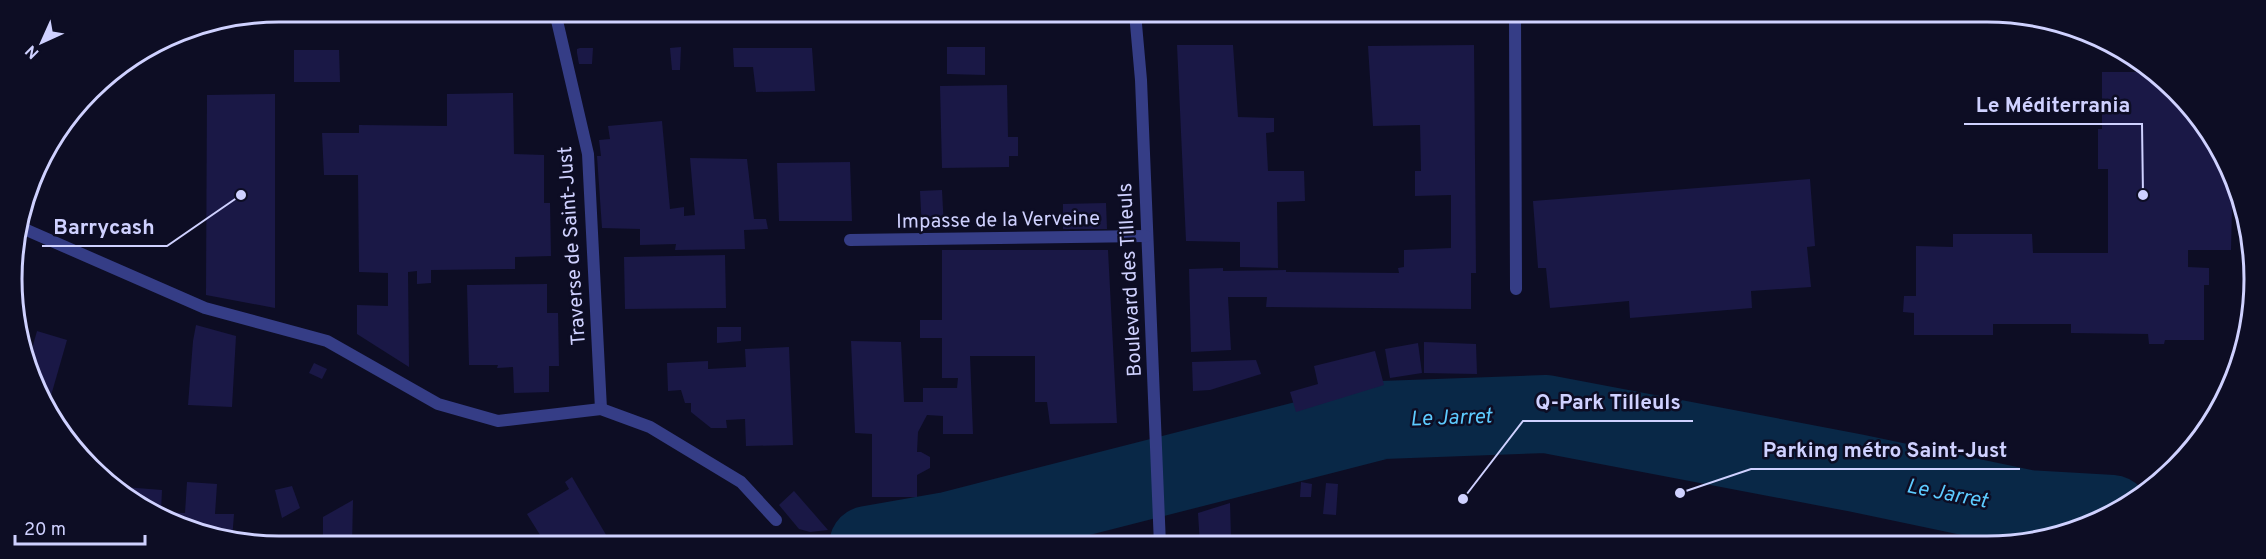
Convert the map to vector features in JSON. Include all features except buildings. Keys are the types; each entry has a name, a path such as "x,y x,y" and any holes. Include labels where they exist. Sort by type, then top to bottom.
{"street":[{"name":"Traverse de Saint-Just","path":"557,22 588,154 601,409"},
{"name":"Boulevard des Tilleuls","path":"1136,22 1141,80 1160,536"},
{"path":"1515,22 1516,289"},
{"path":"27,230 205,308 327,341 438,404 498,421 601,409 650,427 741,482 776,520"},
{"name":"Impasse de la Verveine","path":"850,240 1146,236"}],"waterway":[{"name":"Le Jarret","path":"919,536 948,531 1382,420 1546,414 1856,473 2028,509 2094,513"}],"place":[{"name":"Barrycash","path":"241,195"},
{"name":"Le Méditerrania","path":"2143,195"},
{"name":"Parking métro Saint-Just","path":"1680,493"},
{"name":"Q-Park Tilleuls","path":"1463,499"}]}
